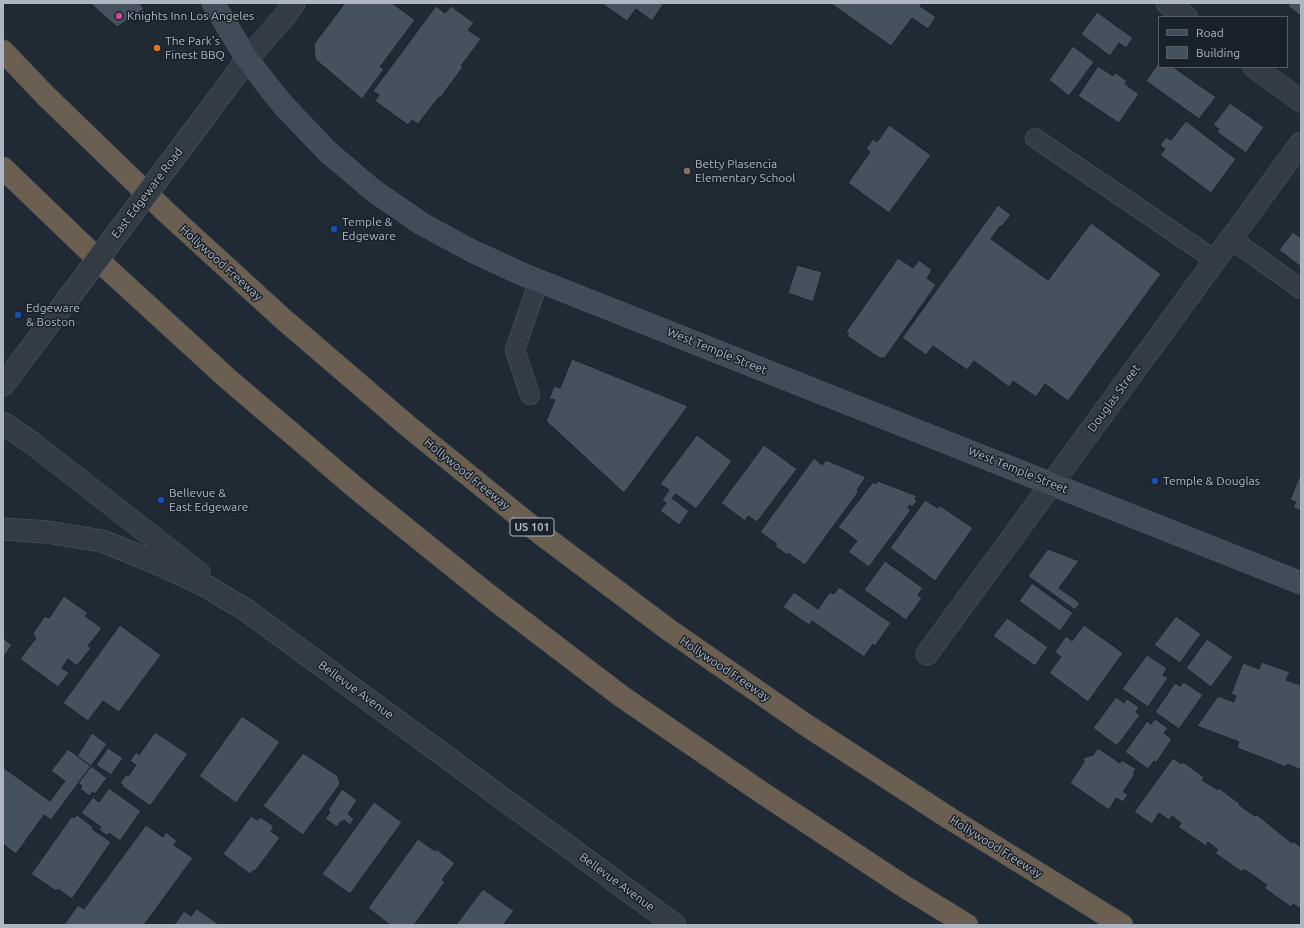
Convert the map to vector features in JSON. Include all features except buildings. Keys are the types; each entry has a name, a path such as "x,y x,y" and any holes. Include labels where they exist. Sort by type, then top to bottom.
{"highway":[{"name":"Hollywood Freeway","path":"3,51 46,96 166,212 282,318 409,427 541,534 669,630 806,725 949,818 1122,925"},
{"path":"3,168 110,271 228,379 357,489 491,597 627,701 761,792 905,887 966,925"}],"main road":[{"name":"West Temple Street","path":"213,3 248,59 284,106 328,152 374,191 428,227 472,251 524,275 1301,582"}],"street":[{"name":"East Edgeware Road","path":"3,385 248,59 294,3"},
{"path":"1167,3 1185,16"},
{"path":"1255,68 1301,101"},
{"name":"Douglas Street","path":"927,654 1301,143"},
{"path":"3,423 32,443 246,610"},
{"name":"Bellevue Avenue","path":"3,529 47,532 102,541 159,564 204,585 246,610 675,925"}],"lane":[{"path":"1035,138 1215,260"},
{"path":"1231,239 1301,289"},
{"path":"530,395 515,350 539,280"}],"place":[{"name":"Knights Inn Los Angeles","path":"119,16"},
{"name":"The Park's Finest BBQ","path":"157,48"},
{"name":"Betty Plasencia Elementary School","path":"687,171"},
{"name":"Temple & Edgeware","path":"334,229"},
{"name":"Edgeware & Boston","path":"18,315"},
{"name":"Temple & Douglas","path":"1155,481"},
{"name":"Bellevue & East Edgeware","path":"161,500"}]}
